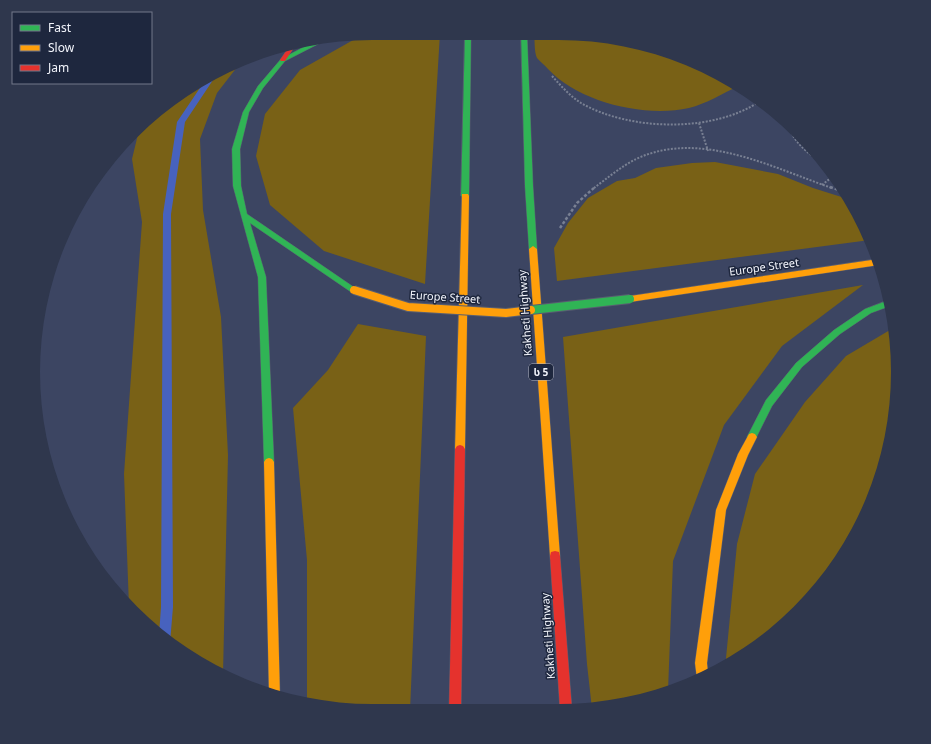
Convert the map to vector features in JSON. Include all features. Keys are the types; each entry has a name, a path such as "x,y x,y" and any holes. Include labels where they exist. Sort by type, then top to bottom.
{"main road":[{"path":"456,704 468,40"},
{"name":"Kakheti Highway","path":"524,40 529,186 566,704"},
{"path":"283,60 311,45"},
{"path":"275,689 270,479 262,277 236,186 236,148 246,112 260,87 289,50"},
{"name":"Europe Street","path":"244,215 354,290 408,307 506,313 630,299 872,263"},
{"path":"702,672 701,663 721,510 746,447 769,403 799,365 837,332 868,311 884,305"}],"path":[{"path":"548,71 580,102 614,117 635,122 664,125 700,123 713,121 754,104"},
{"path":"700,123 708,151"},
{"path":"790,133 799,146 810,154"},
{"path":"559,230 580,200 638,158 664,150 686,148 746,158 836,189"},
{"path":"822,185 829,180"}],"shaded area":[{"path":"440,40 425,284 324,251 270,205 256,156 265,114 300,70 352,41"},
{"path":"534,40 581,41 624,46 645,51 686,65 733,89 695,106 671,111 652,111 613,105 594,98 561,81 537,58"},
{"path":"235,69 217,93 200,139 203,210 221,317 228,455 223,669 206,660 170,635 153,622 129,598 124,474 142,222 132,159 137,137 153,122 206,84"},
{"path":"715,162 778,174 813,188 841,197 864,241 557,281 554,248 568,223 588,198 617,181 635,178 656,168 692,163"},
{"path":"863,285 782,346 724,425 673,561 668,685 624,698 591,702 587,664 563,337"},
{"path":"358,324 426,336 410,704 350,703 307,698 307,560 293,408 328,370"},
{"path":"888,331 891,372 888,415 880,458 866,499 847,538 809,591 778,622 726,659 737,544 755,474 805,402 846,356"}],"waterway":[{"path":"166,632 167,607 167,214 181,122 207,84"}],"traffic: fast":[{"path":"465,196 468,40"},
{"path":"524,40 529,186 533,249"},
{"path":"311,45 283,60 260,87 246,112 236,149 237,186 244,215 354,290"},
{"path":"244,215 262,277 269,462"},
{"path":"531,310 630,299"},
{"path":"752,437 769,403 799,365 837,332 868,311 884,305"}],"traffic: slow":[{"path":"460,449 465,196"},
{"path":"533,249 555,556"},
{"path":"630,299 872,263"},
{"path":"354,290 408,307 506,313 531,310"},
{"path":"702,672 701,663 721,510 743,454 752,437"},
{"path":"269,462 275,689"}],"traffic: jam":[{"path":"283,60 289,50"},
{"path":"455,704 460,449"},
{"path":"555,556 566,704"}]}
